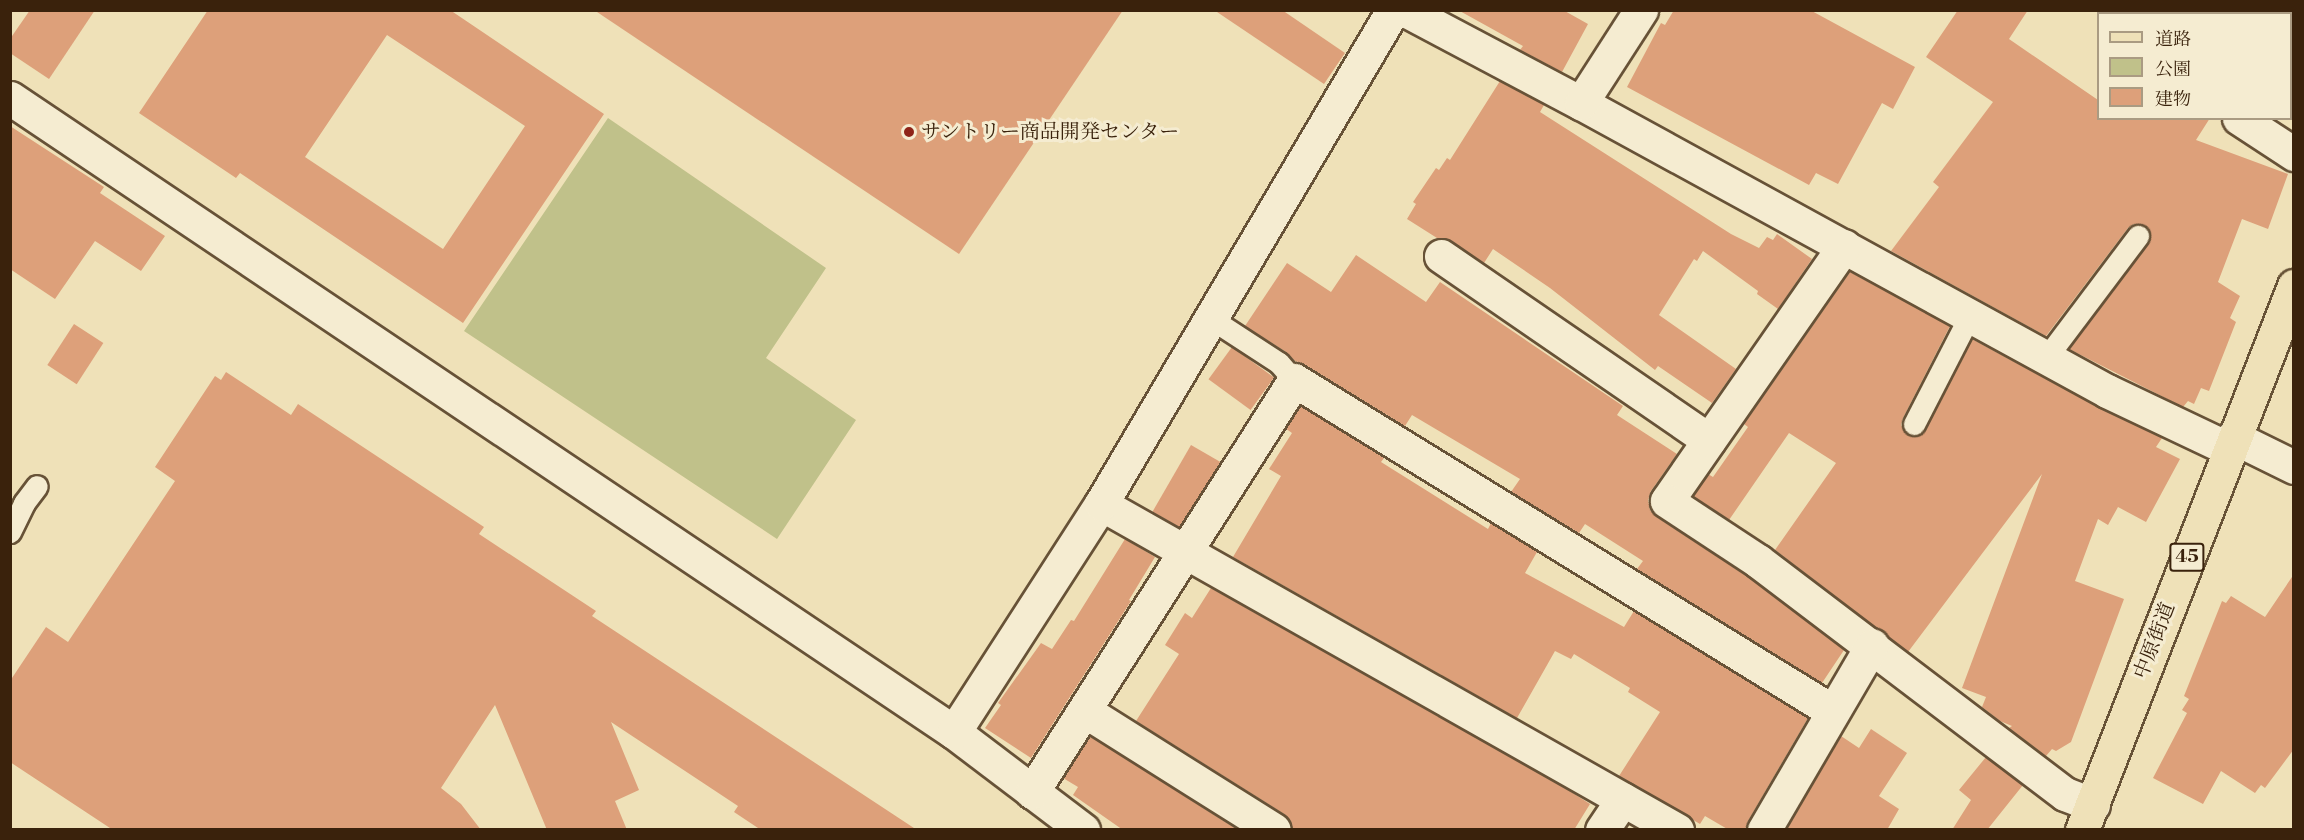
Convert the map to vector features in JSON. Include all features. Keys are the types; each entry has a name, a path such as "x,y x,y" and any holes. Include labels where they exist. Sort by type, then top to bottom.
{"main road":[{"name":"中原街道","path":"2088,817 2231,443 2294,286"}],"street":[{"path":"954,732 1101,504 1393,10"},
{"path":"1405,10 1581,103 2107,391 2294,467"},
{"path":"1581,103 1641,10"},
{"path":"10,98 954,732 1083,830"},
{"path":"2242,120 2294,154"},
{"path":"1844,246 1667,501 1758,561 1872,645 2065,795 2088,817"},
{"path":"1441,256 1708,440"},
{"path":"1032,792 1294,380 1832,711"},
{"path":"1101,504 1677,830"},
{"path":"1764,830 1872,645"},
{"path":"1085,711 1274,830"},
{"path":"1602,830 1623,799"}],"lane":[{"path":"2046,358 2138,236"},
{"path":"1914,424 1969,317"},
{"path":"1210,318 1280,363 1294,380"},
{"path":"10,532 13,522 37,486"}],"green space":[{"path":"608,118 826,268 766,358 856,420 777,539 464,331"}],"building":[{"path":"30,10 95,10 49,79 10,53 10,39"},
{"path":"208,10 450,10 604,114 463,323 240,173 236,178 139,113","holes":["387,35 525,126 443,249 305,157"]},
{"name":"サントリー商品開発センター","path":"594,10 1123,10 959,254"},
{"path":"1214,10 1282,10 1345,53 1324,84"},
{"path":"1458,10 1563,10 1588,24 1562,72 1520,50 1523,46"},
{"path":"1674,10 1810,10 1915,67 1893,109 1882,103 1838,184 1816,173 1809,185 1627,87 1661,23 1665,25"},
{"path":"1958,10 2028,10 2009,39 2097,99 2097,120 2209,120 2196,140 2288,174 2268,229 2242,219 2218,282 2240,296 2230,318 2236,322 2209,391 2201,388 2194,404 2188,401 2183,407 2069,349 2148,244 2150,232 2145,226 2134,224 2128,228 2046,336 1891,251 1939,187 1933,182 1993,102 1926,57"},
{"path":"1500,81 1544,105 1540,112 1731,234 1759,248 1767,237 1773,240 1777,234 1812,259 1778,309 1757,294 1758,291 1703,251 1697,261 1694,259 1659,315 1736,369 1712,403 1658,366 1655,370 1550,288 1493,249 1484,263 1452,241 1437,238 1407,219 1416,204 1413,202 1436,168 1439,170 1447,158 1450,160"},
{"path":"10,126 104,187 100,193 165,236 141,271 95,241 55,299 10,269"},
{"path":"1356,255 1426,302 1440,282 1623,406 1617,415 1677,454 1651,491 1648,500 1650,510 1657,517 1747,576 1844,650 1822,683 1637,569 1643,561 1585,524 1579,533 1511,492 1520,479 1412,415 1405,426 1304,364 1295,361 1286,352 1245,326 1287,263 1331,292"},
{"path":"1850,272 1950,326 1903,418 1901,425 1908,435 1915,437 1925,430 1972,339 2098,407 2162,438 2156,447 2180,459 2146,522 2118,507 2108,525 2098,519 2075,581 2124,599 2071,742 2056,751 2052,749 2046,756 2009,728 2012,726 2000,721 1982,707 1986,697 1962,688 2042,474 1908,652 1775,550 1836,463 1789,433 1729,520 1693,496 1708,474 1713,477 1748,427 1744,424"},
{"path":"74,324 103,343 77,384 47,365"},
{"path":"1232,347 1274,378 1251,410 1208,379"},
{"path":"226,372 291,415 298,404 484,527 479,534 596,611 592,616 917,830 761,830 734,812 738,806 611,722 639,790 615,801 627,830 547,830 495,705 441,788 461,804 481,830 113,830 10,762 10,681 46,627 68,642 175,481 155,467 215,376 221,380"},
{"path":"1300,406 1384,458 1381,462 1488,529 1491,523 1537,552 1525,573 1624,627 1634,611 1808,718 1745,830 1729,830 1705,816 1700,824 1619,776 1660,712 1628,692 1630,688 1574,654 1571,659 1555,651 1517,718 1233,557 1281,476 1269,469 1292,433 1285,428"},
{"path":"1191,445 1220,462 1182,529 1152,512"},
{"path":"1125,539 1155,557 1129,600 1131,601 1031,758 985,728 1001,705 998,703 1041,643 1052,649 1071,620 1074,621"},
{"path":"2294,574 2294,749 2265,788 2261,785 2255,793 2221,771 2203,804 2153,778 2187,713 2182,710 2189,699 2184,696 2222,601 2226,603 2231,596 2265,617"},
{"path":"1211,588 1590,804 1574,830 1293,830 1284,814 1136,721 1179,654 1165,645 1185,613 1192,618"},
{"path":"1871,729 1907,753 1879,796 1899,809 1887,830 1786,830 1841,736 1859,748"},
{"path":"1090,736 1238,830 1123,830 1073,795 1078,787 1063,778"},
{"path":"1986,757 2023,785 1987,830 1952,830 1971,800 1959,790"}],"place":[{"name":"サントリー商品開発センター","path":"909,132"}]}
